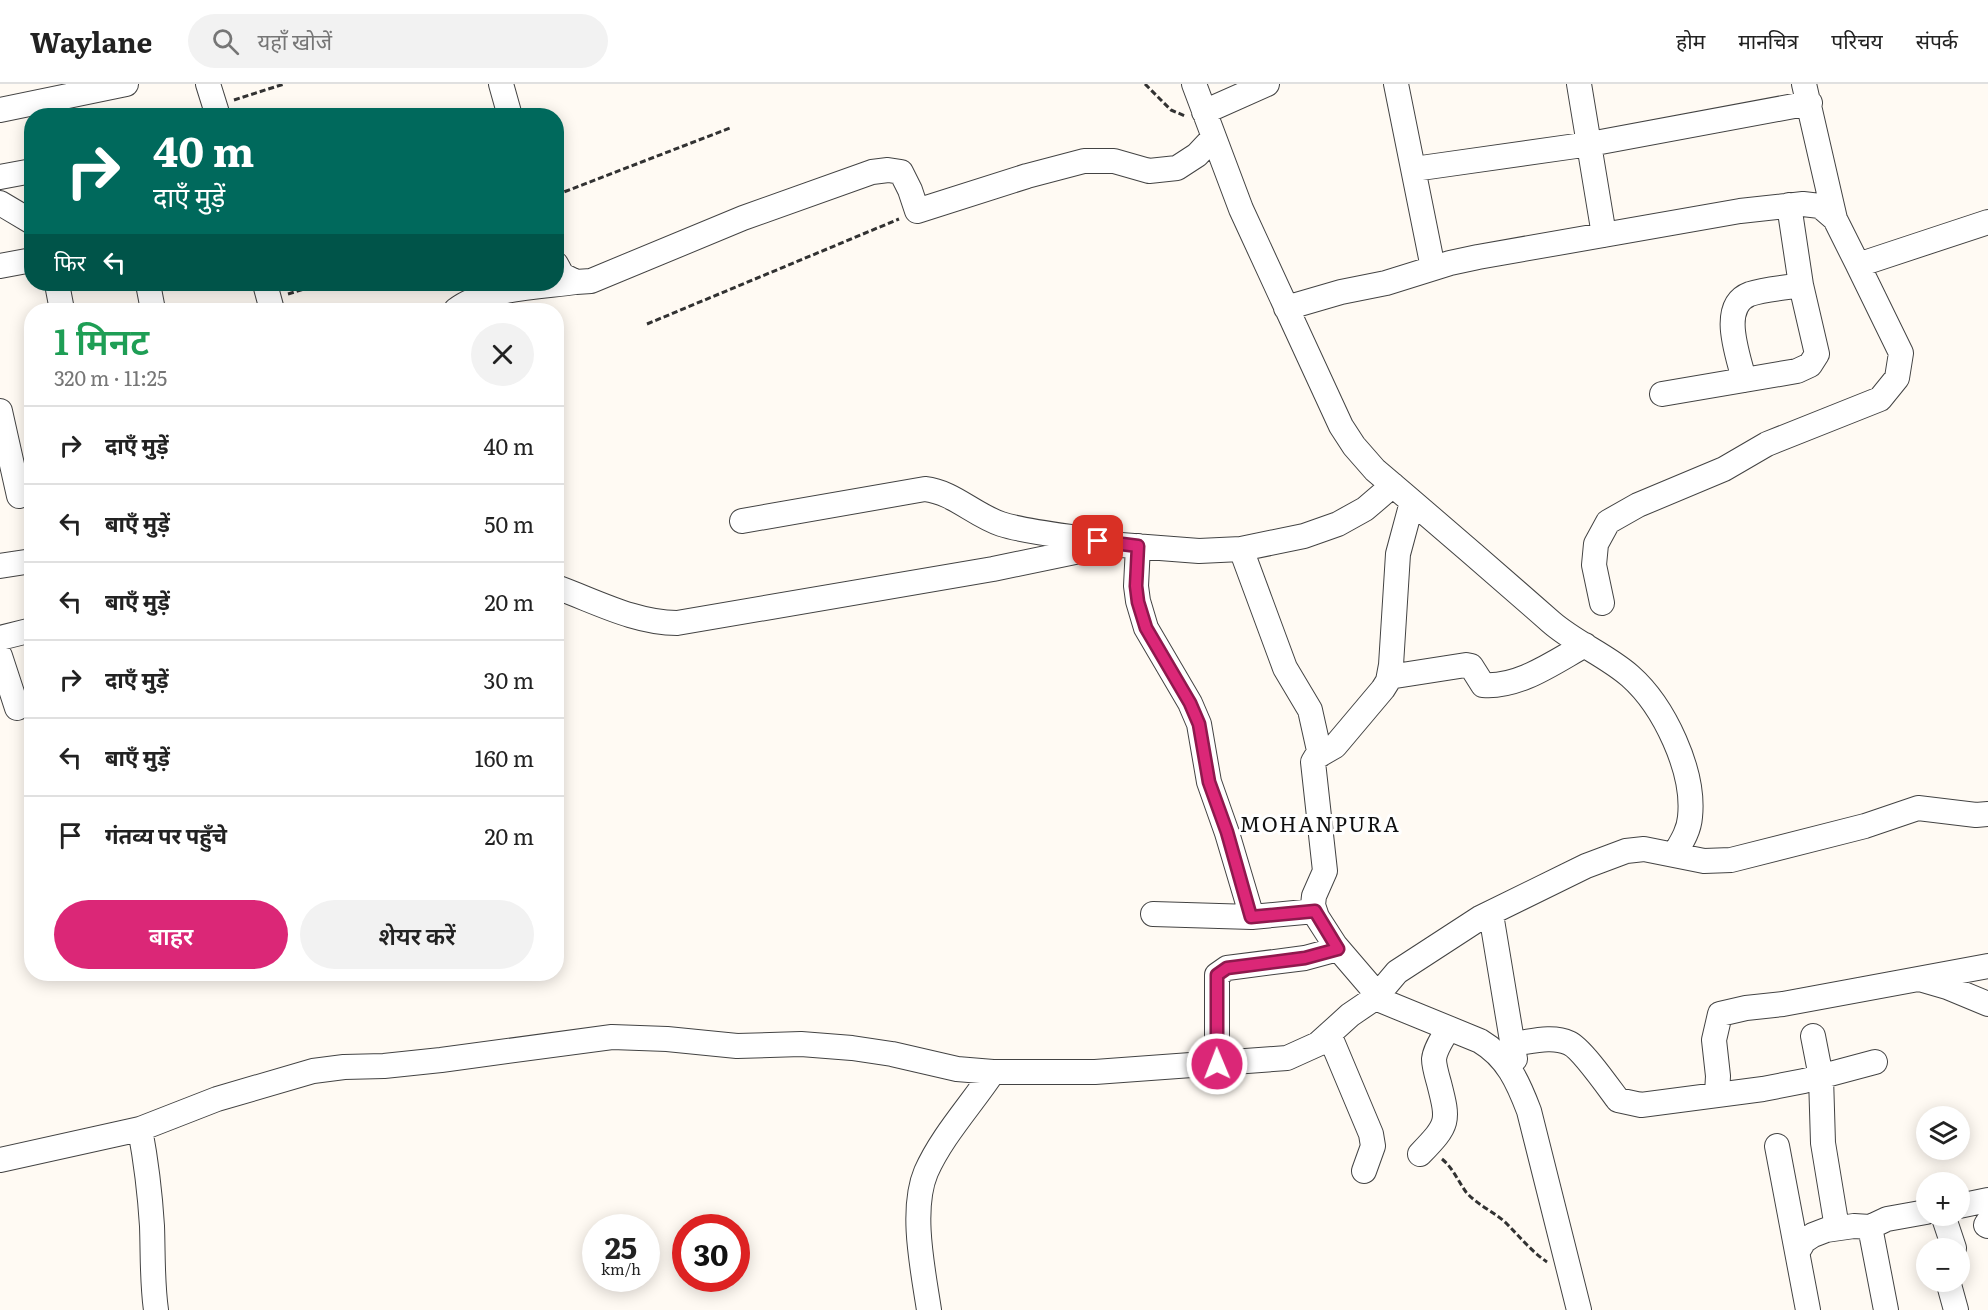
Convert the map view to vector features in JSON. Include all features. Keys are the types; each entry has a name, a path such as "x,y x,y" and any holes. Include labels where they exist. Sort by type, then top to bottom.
{"street":[{"path":"0,110 126,84"},
{"path":"501,84 508,108"},
{"path":"1194,84 1240,209 1341,426 1361,454 1375,470 1557,627 1628,674 1646,690 1659,709 1671,733 1691,796 1690,819 1685,835 1674,855"},
{"path":"1203,112 1267,84"},
{"path":"1398,84 1433,268"},
{"path":"1579,84 1604,235"},
{"path":"1414,169 1590,144 1807,94 1835,219 1901,353 1897,378 1880,399 1767,444 1724,469 1638,505 1608,522 1596,544 1594,566 1602,603"},
{"path":"564,284 591,281 743,218 872,172 888,170 901,172 917,212 1028,176 1084,161 1114,161 1149,171 1177,168 1197,155 1213,138"},
{"path":"0,177 24,172"},
{"path":"0,203 24,217"},
{"path":"1286,308 1478,257 1789,205 1820,206 1835,219"},
{"path":"1662,394 1797,371 1810,365 1817,354 1801,285 1789,205"},
{"path":"1858,265 1988,222"},
{"path":"0,266 24,262"},
{"path":"564,276 576,282"},
{"path":"1744,380 1732,332 1732,315 1738,302 1749,294 1801,285"},
{"path":"467,303 482,297 520,291"},
{"path":"0,411 17,497"},
{"path":"742,521 925,489 945,494 982,517 1004,525 1130,546 1198,551 1240,549 1304,536 1338,524 1365,508 1393,485"},
{"path":"1412,502 1398,554 1389,677 1383,689 1335,746 1316,757 1312,762 1325,871 1312,905 1338,949 1376,996 1494,1049 1519,1083"},
{"path":"564,589 636,617 660,623 677,623 981,571 1099,547 1130,546"},
{"path":"1130,546 1138,602 1146,628 1190,703 1199,724 1209,782 1227,832 1251,917"},
{"path":"1240,549 1285,668 1310,710 1320,755"},
{"path":"0,566 24,562"},
{"path":"0,638 24,632"},
{"path":"1389,677 1466,664 1471,666 1483,685 1489,685 1526,677 1585,645"},
{"path":"0,656 16,708"},
{"path":"0,1160 140,1129 217,1099 313,1071 441,1060 612,1037 667,1039 737,1046 801,1044 852,1048 892,1054 957,1069 993,1072 1095,1072 1287,1058 1318,1044 1350,1015 1376,996 1397,972 1491,914 1586,866 1626,851 1644,849 1704,861 1731,860 1865,826 1918,808 1976,815 1988,814"},
{"path":"1153,914 1251,917 1315,911"},
{"path":"1491,914 1519,1083 1529,1111 1579,1310"},
{"path":"1217,1064 1217,975 1227,968 1305,958 1338,949"},
{"path":"1717,1094 1718,1076 1714,1041 1720,1014 1988,966"},
{"path":"1918,979 1947,987 1988,1004"},
{"path":"1420,1154 1438,1133 1446,1116 1445,1102 1434,1060 1448,1029"},
{"path":"1329,1034 1371,1134 1373,1146 1364,1171"},
{"path":"1813,1036 1821,1077 1823,1143 1837,1228"},
{"path":"1512,1044 1546,1039 1570,1043 1596,1070 1618,1100 1641,1106 1763,1089 1821,1077 1875,1062"},
{"path":"929,1310 920,1228 921,1192 926,1173 936,1153 993,1072"},
{"path":"140,1129 147,1169 152,1225 153,1286 156,1310"},
{"path":"1777,1146 1808,1310"},
{"path":"1970,1204 1988,1200"},
{"path":"1798,1251 1804,1241 1813,1235 1837,1228 1870,1227 1887,1219 1916,1214"},
{"path":"1870,1227 1886,1310"},
{"path":"1951,1292 1956,1310"}],"path":[{"path":"214,102 284,84"},
{"path":"1145,84 1171,110 1188,117 1203,112"},
{"path":"564,192 730,128"},
{"path":"647,324 917,212"},
{"path":"269,298 295,291"},
{"path":"1420,1154 1443,1159 1456,1173 1474,1200 1507,1224 1526,1246 1540,1257 1570,1273"}],"district":[{"name":"MOHANPURA","path":"1320,822"}],"route":[{"path":"1098,541 1138,546 1136,586 1138,602 1146,628 1190,703 1199,724 1200,741 1209,782 1227,832 1251,917 1315,911 1338,949 1305,958 1222,970 1217,975 1216,981 1217,1064"}]}
